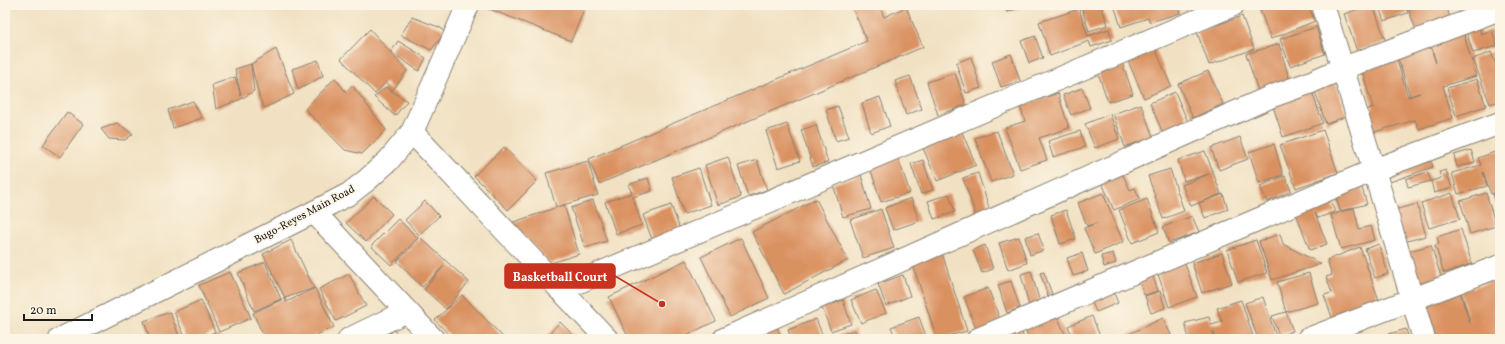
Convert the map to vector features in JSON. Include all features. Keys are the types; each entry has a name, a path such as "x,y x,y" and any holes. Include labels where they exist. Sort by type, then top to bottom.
{"street":[{"name":"Bugo-Reyes Main Road","path":"60,339 349,194 367,180 389,160 412,132 468,5"},
{"path":"560,290 1234,5"},
{"path":"1323,5 1341,69 1374,170 1424,339"},
{"path":"724,339 1270,97 1500,9"},
{"path":"978,339 1374,170 1500,123"},
{"path":"412,132 607,339"},
{"path":"314,212 433,339"},
{"path":"1314,338 1412,298 1500,266"},
{"path":"349,339 407,311"}],"building":[{"path":"488,5 586,5 571,41 487,8"},
{"path":"851,5 879,5 884,17 906,7 923,47 599,184 589,159 867,41"},
{"path":"1005,5 1018,5 1019,8 1007,12"},
{"path":"1101,5 1108,25 1089,31 1081,6"},
{"path":"1114,5 1177,5 1180,13 1150,22 1148,18 1121,27"},
{"path":"1258,5 1308,5 1315,21 1271,39"},
{"path":"1373,5 1386,42 1357,51 1344,14"},
{"path":"1378,5 1405,5 1408,13 1384,21"},
{"path":"1407,5 1446,5 1450,18 1416,30"},
{"path":"1079,9 1088,36 1109,29 1112,40 1091,47 1089,41 1050,56 1039,22"},
{"path":"1242,16 1254,49 1209,65 1197,32"},
{"path":"412,17 441,28 445,33 431,50 401,35"},
{"path":"1478,24 1481,34 1492,30 1497,46 1473,53 1465,27"},
{"path":"1316,27 1325,54 1290,66 1280,39"},
{"path":"1462,28 1476,76 1443,86 1453,118 1419,129 1415,120 1368,134 1361,111 1373,108 1361,67 1396,57 1408,97 1420,93 1410,96 1396,52 1429,42 1436,63 1429,38"},
{"path":"370,29 407,71 392,91 386,82 375,94 341,59"},
{"path":"1035,36 1043,58 1029,63 1021,41"},
{"path":"398,41 426,58 419,71 391,52"},
{"path":"1279,44 1290,81 1258,91 1246,54"},
{"path":"1155,48 1171,86 1144,98 1128,61"},
{"path":"276,49 294,94 264,108 259,96 251,64"},
{"path":"1491,52 1500,75 1500,101 1490,104 1473,59"},
{"path":"1011,54 1020,81 1001,87 992,61"},
{"path":"971,57 981,88 966,93 956,63"},
{"path":"318,60 323,76 298,90 292,69"},
{"path":"1122,62 1133,94 1108,102 1097,70"},
{"path":"251,64 254,91 241,99 216,109 212,85 235,77 241,96 235,69"},
{"path":"1208,71 1223,104 1193,118 1178,84"},
{"path":"955,73 966,105 938,115 927,82"},
{"path":"910,76 922,109 906,115 895,81"},
{"path":"1333,76 1347,116 1326,124 1312,83"},
{"path":"335,78 346,92 352,85 386,130 362,154 345,150 305,109"},
{"path":"1477,79 1486,106 1456,116 1447,88"},
{"path":"1309,83 1323,123 1283,137 1270,97"},
{"path":"386,87 407,101 395,116 374,97"},
{"path":"1082,88 1090,108 1071,115 1063,95"},
{"path":"1175,92 1190,127 1165,138 1150,103"},
{"path":"1058,93 1069,128 1039,138 1047,160 1020,169 1005,128 1025,121 1020,106"},
{"path":"880,97 890,126 871,133 862,103"},
{"path":"193,101 202,118 173,128 168,110"},
{"path":"1141,104 1153,137 1125,147 1113,114"},
{"path":"838,106 849,137 836,141 826,110"},
{"path":"67,112 83,124 60,157 43,145"},
{"path":"1110,114 1119,139 1095,148 1085,124"},
{"path":"117,123 133,134 125,140 109,139 101,129"},
{"path":"787,124 800,161 778,168 766,131"},
{"path":"816,125 828,162 813,167 801,130"},
{"path":"1323,130 1338,173 1296,188 1280,145"},
{"path":"997,131 1013,174 991,182 975,138"},
{"path":"1080,131 1085,147 1053,157 1048,141"},
{"path":"962,132 976,165 937,181 923,148"},
{"path":"1240,137 1248,159 1219,170 1211,148"},
{"path":"1274,144 1283,175 1259,183 1249,152"},
{"path":"504,147 537,181 508,210 474,176"},
{"path":"1471,150 1475,162 1457,167 1454,155"},
{"path":"1500,150 1500,190 1491,194 1483,172 1487,186 1458,194 1452,173 1481,165 1478,158"},
{"path":"1205,151 1221,194 1191,206 1182,185 1209,174 1184,181 1178,160"},
{"path":"896,152 910,193 881,202 868,161"},
{"path":"1429,154 1433,167 1387,183 1382,169"},
{"path":"728,157 741,197 718,205 705,165"},
{"path":"757,160 767,190 748,196 738,166"},
{"path":"923,160 933,190 921,194 911,164"},
{"path":"588,161 598,195 556,207 546,173"},
{"path":"699,168 711,205 684,214 672,177"},
{"path":"1170,169 1184,211 1163,219 1148,176"},
{"path":"1446,170 1452,188 1434,193 1431,181 1441,178 1439,172"},
{"path":"1427,172 1431,181 1408,187 1406,179"},
{"path":"978,173 990,211 976,216 963,178"},
{"path":"861,175 871,209 843,217 833,184"},
{"path":"1123,175 1130,190 1135,188 1140,199 1114,210 1102,183"},
{"path":"1285,176 1291,191 1267,202 1260,186"},
{"path":"648,178 652,191 633,197 642,225 616,234 605,202 632,193 628,185"},
{"path":"1360,182 1367,204 1340,211 1334,190"},
{"path":"1500,192 1500,210 1498,210 1493,194"},
{"path":"1103,193 1123,242 1095,254 1084,228 1097,223 1087,226 1078,203"},
{"path":"1452,193 1460,219 1429,228 1421,203"},
{"path":"1486,193 1496,226 1470,234 1460,201"},
{"path":"949,194 955,212 934,219 928,201"},
{"path":"1223,194 1228,209 1205,218 1199,203"},
{"path":"374,196 392,214 366,242 346,223"},
{"path":"1329,197 1335,212 1318,218 1315,213 1327,244 1310,250 1295,211"},
{"path":"911,198 919,221 893,230 885,208"},
{"path":"816,199 848,260 784,294 752,232"},
{"path":"1147,199 1159,232 1132,243 1119,210"},
{"path":"593,200 607,241 585,248 571,208"},
{"path":"425,201 439,216 419,235 405,220"},
{"path":"1417,204 1426,236 1403,242 1394,210"},
{"path":"564,205 579,254 551,263 511,223"},
{"path":"671,205 681,232 653,242 643,215"},
{"path":"1354,208 1359,229 1371,226 1375,240 1341,249 1331,215"},
{"path":"881,209 894,248 863,258 850,220"},
{"path":"1066,210 1076,239 1060,244 1051,215"},
{"path":"1192,216 1199,232 1169,243 1163,227"},
{"path":"1500,217 1500,232 1499,232 1496,218"},
{"path":"398,219 418,238 391,265 371,246"},
{"path":"1461,229 1472,264 1444,273 1435,245 1439,244 1437,237"},
{"path":"1038,233 1044,250 1030,255 1025,237"},
{"path":"1280,234 1283,244 1321,264 1272,280 1259,241"},
{"path":"1019,237 1027,263 1008,270 999,243"},
{"path":"421,238 469,282 446,309 424,289 444,266 422,287 397,261"},
{"path":"741,238 769,298 730,317 701,257"},
{"path":"291,240 314,288 285,298 263,254"},
{"path":"1256,240 1267,273 1238,282 1227,250"},
{"path":"1379,244 1388,274 1375,278 1365,249"},
{"path":"985,245 993,269 982,273 973,250"},
{"path":"1431,245 1441,277 1412,286 1402,253"},
{"path":"1360,247 1380,303 1333,320 1324,295 1332,293 1326,277 1332,275 1327,260"},
{"path":"941,250 967,331 937,339 911,259"},
{"path":"1082,253 1088,271 1073,276 1067,258"},
{"path":"1113,253 1116,263 1104,267 1101,256"},
{"path":"1222,253 1232,283 1202,293 1192,263"},
{"path":"1183,258 1197,297 1169,307 1156,268"},
{"path":"686,260 716,321 678,339 629,339 609,297"},
{"path":"265,262 281,299 254,311 238,273"},
{"path":"1031,271 1040,303 1029,306 1021,274"},
{"path":"230,272 251,318 219,332 199,285"},
{"path":"1044,272 1052,294 1048,296 1040,273"},
{"path":"1309,273 1318,303 1286,312 1277,282"},
{"path":"349,274 366,306 336,321 319,289"},
{"path":"1152,274 1158,291 1144,295 1139,279"},
{"path":"903,275 910,296 886,306 878,284"},
{"path":"1500,279 1500,339 1476,339 1475,336 1470,339 1436,339 1421,296 1457,284 1470,323 1461,291"},
{"path":"1011,281 1020,308 1007,313 998,285"},
{"path":"1111,286 1118,303 1096,312 1089,295"},
{"path":"315,288 334,327 308,339 265,339 253,313 285,298 286,302"},
{"path":"988,288 1002,325 978,334 964,297"},
{"path":"876,290 886,313 861,323 851,300"},
{"path":"1160,291 1165,308 1151,313 1145,296"},
{"path":"462,295 505,339 453,339 435,320"},
{"path":"1263,297 1277,339 1258,339 1245,303"},
{"path":"201,300 215,332 199,339 186,339 174,312"},
{"path":"843,300 851,324 831,331 822,308"},
{"path":"1241,300 1254,339 1216,339 1213,331 1215,339 1189,339 1185,323 1209,317 1211,325 1222,322 1217,308"},
{"path":"170,312 180,339 150,339 144,321"},
{"path":"1286,312 1293,331 1279,336 1272,316"},
{"path":"1056,313 1067,339 1029,339 1024,326"},
{"path":"1092,316 1101,339 1073,339 1068,326"},
{"path":"919,317 927,339 896,339 891,327"},
{"path":"1163,318 1173,339 1129,339 1127,335"},
{"path":"816,319 824,339 791,339 788,330"},
{"path":"560,322 577,339 544,339"},
{"path":"1020,326 1024,339 995,339"},
{"path":"777,327 782,339 752,339 751,337"},
{"path":"1406,329 1409,339 1372,339"},
{"path":"394,330 400,339 382,339"},
{"path":"855,330 858,339 839,339 838,335"},
{"path":"218,335 220,339 208,339"}],"place":[{"name":"Basketball Court","path":"662,304"}]}
